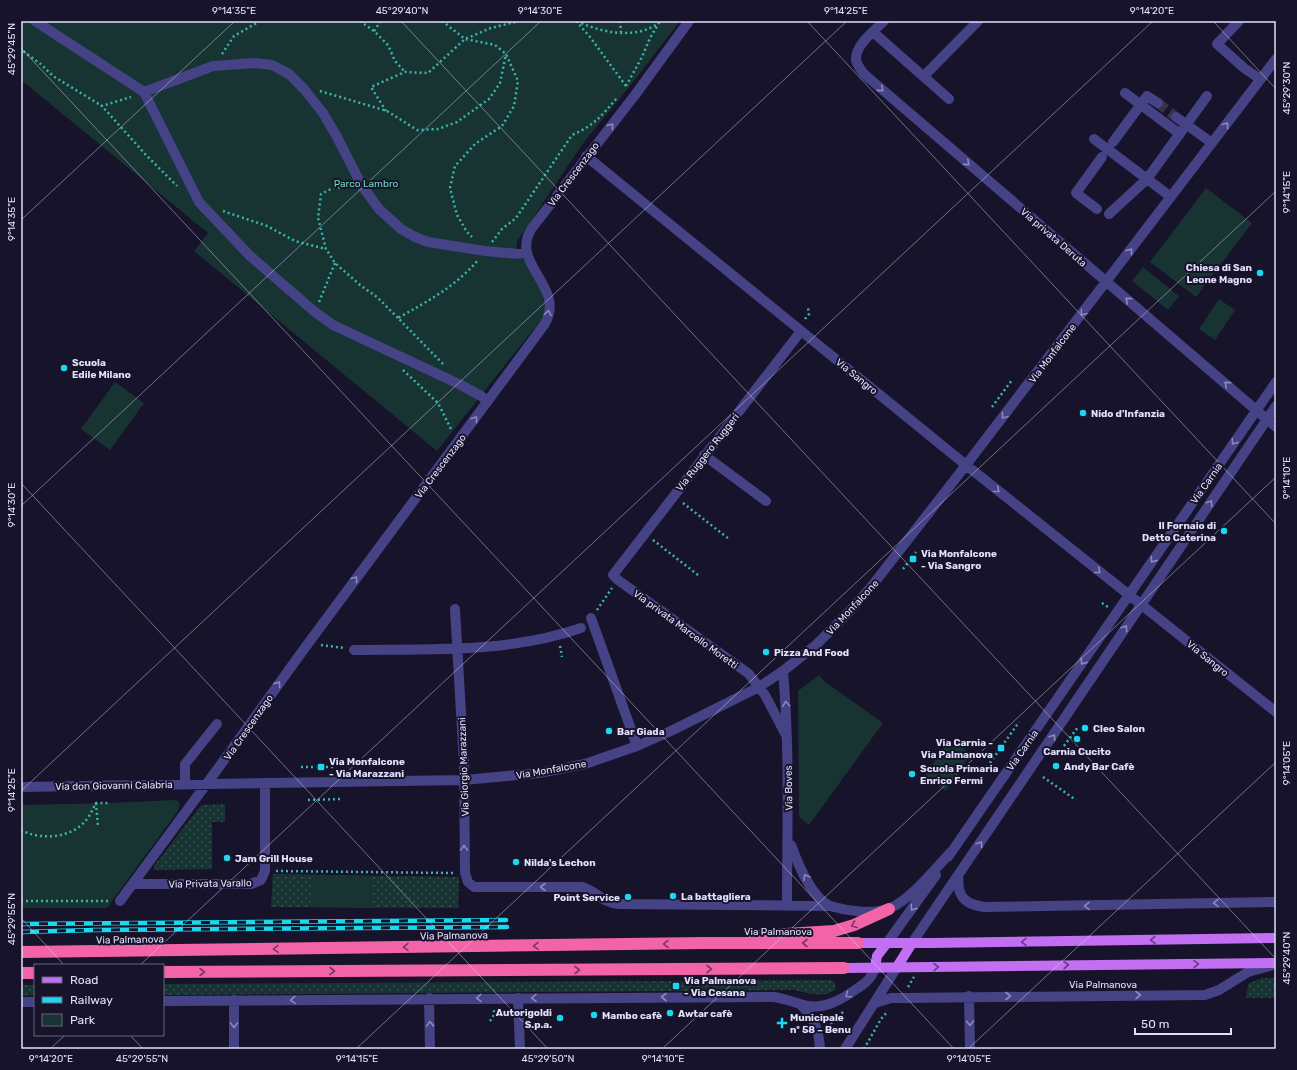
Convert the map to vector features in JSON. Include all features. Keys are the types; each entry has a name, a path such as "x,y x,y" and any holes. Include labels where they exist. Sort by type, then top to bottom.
{"highway":[{"path":"705,943 723,937 834,931 854,925 889,909"},
{"name":"Via Palmanova","path":"21,952 705,943 858,943"},
{"name":"Via Palmanova","path":"164,972 844,968"},
{"path":"21,973 34,973"}],"main road":[{"name":"Via Palmanova","path":"858,943 1276,938"},
{"path":"875,967 877,956 887,943"},
{"path":"897,967 912,943"},
{"name":"Via Palmanova","path":"844,968 1276,964"}],"street":[{"path":"35,21 144,92 199,202 250,256 315,312 333,325 461,386 488,401"},
{"name":"Via Crescenzago","path":"120,901 207,784 308,643 541,329 548,316 550,306 542,282 526,252 526,242 530,231 586,156 635,95 689,21"},
{"path":"884,21 873,32 949,99"},
{"path":"924,76 978,21"},
{"path":"1239,21 1217,44 1244,68 1260,79"},
{"name":"Via privata Deruta","path":"873,32 857,52 856,60 859,68 864,74 1257,410"},
{"name":"Via Monfalcone","path":"207,784 464,780 539,773 564,769 595,761 637,746 673,730 759,686 783,671 816,645 855,606 881,575 966,466 1276,59"},
{"path":"144,92 213,66 255,63 272,65 289,74 300,84 323,113 362,186 379,210 390,221 413,236 428,242 485,251 518,254 526,252"},
{"path":"1125,93 1180,134"},
{"path":"1113,142 1147,96 1158,103"},
{"path":"1108,214 1148,179 1207,96"},
{"path":"1176,117 1212,143"},
{"path":"1094,139 1171,197"},
{"name":"Via Sangro","path":"586,156 966,466 1129,595"},
{"path":"1096,209 1076,193 1102,157"},
{"name":"Via Ruggero Ruggeri","path":"613,573 801,331"},
{"name":"Via Carnia","path":"887,943 1276,382"},
{"name":"Via Carnia","path":"912,943 1276,406"},
{"path":"1257,410 1276,426"},
{"path":"704,456 766,501"},
{"name":"Via privata Marcello Moretti","path":"613,573 613,576 618,580 749,674 759,686"},
{"path":"1129,595 1141,604"},
{"name":"Via Sangro","path":"1141,604 1276,712"},
{"name":"Via Giorgio Marazzani","path":"455,609 464,780 465,873 466,879 471,885 477,887 582,887 587,888 607,901 619,904 787,906"},
{"path":"590,618 637,746"},
{"path":"354,650 457,648 502,645 567,634 581,628"},
{"name":"Via Boves","path":"783,671 787,737 789,839 787,906"},
{"name":"Via Boves","path":"759,686 787,737"},
{"path":"185,784 185,764 217,724"},
{"name":"Via Privata Varallo","path":"133,884 251,884 261,880 265,871 265,783"},
{"name":"Via don Giovanni Calabria","path":"21,787 207,784"},
{"name":"Via Boves","path":"789,839 797,861 817,896 825,904 830,906"},
{"path":"787,906 830,906 847,910 863,911 889,909 911,893 951,852"},
{"path":"958,876 959,889 964,899 973,905 984,907 1276,902"},
{"name":"Via Palmanova","path":"875,1003 896,998 969,996 1205,995 1219,990 1248,972 1276,964"},
{"path":"164,1001 429,998 773,997 788,999 800,1004 825,1006 839,1001 865,983 871,976 875,967"},
{"path":"845,1049 897,967"},
{"path":"969,996 970,1049"},
{"path":"429,998 430,1049"},
{"path":"518,998 520,1049"},
{"path":"234,1000 234,1049"},
{"path":"21,1002 34,1002"},
{"path":"800,1004 811,1015 815,1024 820,1049"}],"path":[{"path":"213,66 234,36 260,21"},
{"path":"360,21 374,31 388,45 395,61 405,72"},
{"path":"374,31 381,21"},
{"path":"442,21 465,38 495,45 506,54 518,81 514,106 502,126 475,144 454,166 450,188 456,215 467,232 485,251"},
{"path":"387,112 371,87 405,72 428,73 465,38 491,28 519,21"},
{"path":"576,21 596,29 621,32 644,31 659,22"},
{"path":"576,21 626,87 635,95"},
{"path":"620,21 621,32"},
{"path":"622,92 642,57 659,22"},
{"path":"22,49 53,76 101,105 146,155 178,187"},
{"path":"300,84 387,112 417,130 438,129 457,122 489,99 500,83 506,54"},
{"path":"101,105 102,106 144,92"},
{"path":"398,318 441,294 469,270 502,230 516,218 569,138 596,122 618,97"},
{"path":"362,186 333,188 321,194 318,218 326,249 335,263 360,285 377,296 438,357 447,368"},
{"path":"218,209 266,226 295,241 326,249"},
{"path":"315,312 335,263"},
{"path":"805,319 809,314 808,308"},
{"path":"402,370 438,403 458,442"},
{"path":"992,407 1012,380"},
{"path":"683,503 729,539"},
{"path":"653,540 698,575"},
{"path":"903,569 916,552"},
{"path":"590,618 612,589"},
{"path":"1102,603 1110,609"},
{"path":"308,643 354,650"},
{"path":"990,763 1019,722"},
{"path":"1058,754 1078,727"},
{"path":"301,767 333,767"},
{"path":"1043,777 1076,800"},
{"path":"308,800 342,799"},
{"path":"96,803 110,803"},
{"path":"96,803 98,827"},
{"path":"21,830 35,835 56,836 70,832 79,827 87,819 96,803"},
{"path":"265,871 453,873"},
{"path":"21,901 120,901"},
{"path":"905,992 914,977"},
{"path":"864,1049 881,1019 891,1009"}],"green space":[{"name":"Parco Lambro","path":"21,21 680,21 630,86 584,142 518,240 517,249 519,253 535,271 545,305 544,313 541,320 437,451 194,251 208,233 21,80"},
{"path":"1206,188 1252,223 1196,297 1150,262"},
{"path":"1143,267 1179,296 1168,310 1132,281"},
{"path":"1219,299 1235,310 1215,340 1199,329"},
{"path":"115,382 144,403 110,450 81,429"},
{"path":"819,675 824,681 883,723 809,825 799,817 798,691"},
{"path":"950,739 971,754 946,791 925,776"},
{"path":"176,800 180,803 178,811 107,908 21,908 21,805"},
{"path":"225,804 225,822 212,822 212,869 154,870 154,866 201,805"},
{"path":"273,874 459,877 458,908 271,907"},
{"path":"312,875 373,876 373,908 310,907"},
{"path":"1262,978 1276,978 1276,998 1246,998 1248,984"},
{"path":"829,980 834,981 836,989 821,995 795,990 164,995 164,984"},
{"path":"21,985 34,985 34,995 21,996"}],"tunnel":[{"path":"1158,103 1176,117"}],"railway":[{"path":"21,924 506,920"},
{"path":"21,932 94,930 507,927"}],"place":[{"name":"Chiesa di San Leone Magno","path":"1260,273"},
{"name":"Scuola Edile Milano","path":"64,368"},
{"name":"Nido d'Infanzia","path":"1083,413"},
{"name":"Il Fornaio di Detto Caterina","path":"1224,531"},
{"name":"Via Monfalcone - Via Sangro","path":"913,559"},
{"name":"Pizza And Food","path":"766,652"},
{"name":"Cleo Salon","path":"1085,728"},
{"name":"Bar Giada","path":"609,731"},
{"name":"Carnia Cucito","path":"1077,739"},
{"name":"Via Carnia - Via Palmanova","path":"1001,748"},
{"name":"Andy Bar Cafè","path":"1056,766"},
{"name":"Via Monfalcone - Via Marazzani","path":"321,767"},
{"name":"Scuola Primaria Enrico Fermi","path":"912,774"},
{"name":"Jam Grill House","path":"227,858"},
{"name":"Nilda's Lechon","path":"516,862"},
{"name":"La battagliera","path":"673,896"},
{"name":"Point Service","path":"628,897"},
{"name":"Via Palmanova - Via Cesana","path":"676,986"},
{"name":"Awtar cafè","path":"670,1013"},
{"name":"Mambo cafè","path":"594,1015"},
{"name":"Autorigoldi S.p.a.","path":"560,1018"},
{"name":"Municipale nº 58 – Benu","path":"782,1023"}]}
